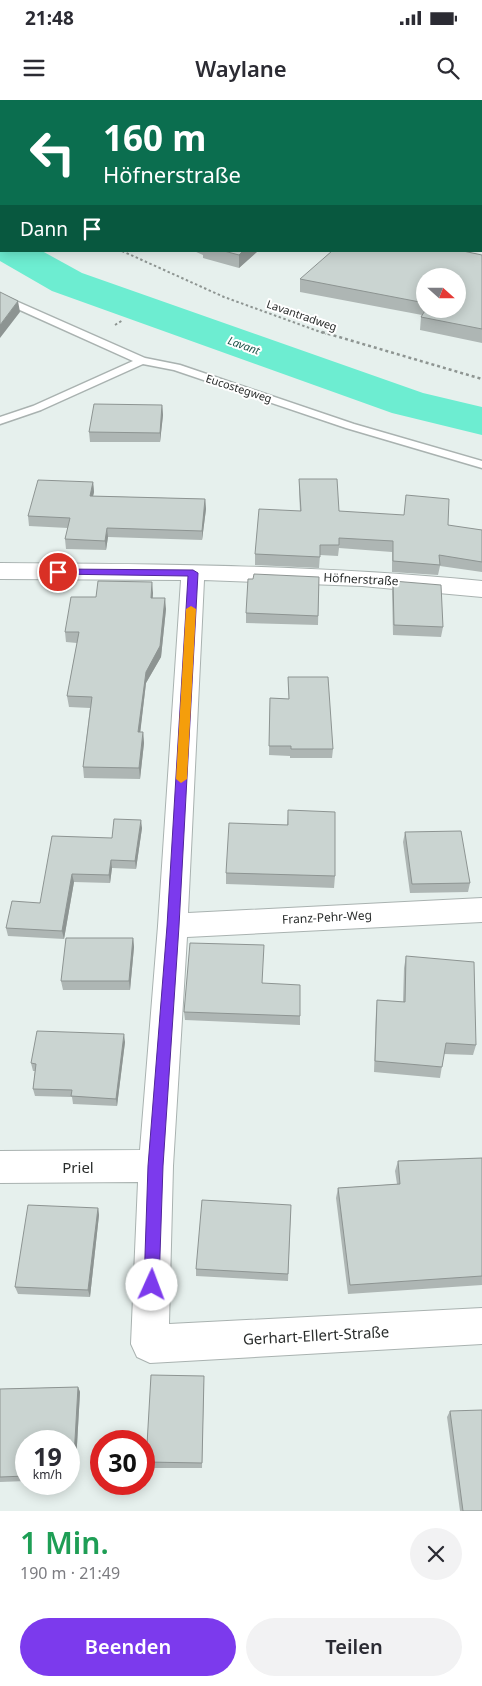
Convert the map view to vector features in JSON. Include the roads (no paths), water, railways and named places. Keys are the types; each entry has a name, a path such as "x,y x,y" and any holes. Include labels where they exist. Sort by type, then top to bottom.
{"street":[{"name":"Höfnerstraße","path":"0,571 193,573 418,582 482,589"},
{"path":"156,1166 173,926 193,573"},
{"name":"Franz-Pehr-Weg","path":"173,926 482,910"},
{"name":"Priel","path":"0,1167 156,1166"},
{"name":"Gerhart-Ellert-Straße","path":"156,1166 150,1344 482,1326"}],"lane":[{"name":"Eucostegweg","path":"0,297 142,361 176,367 350,426 482,465"},
{"path":"0,421 38,408 142,361"}],"waterway":[{"name":"Lavant","path":"14,252 67,282 408,403 482,421"}]}
